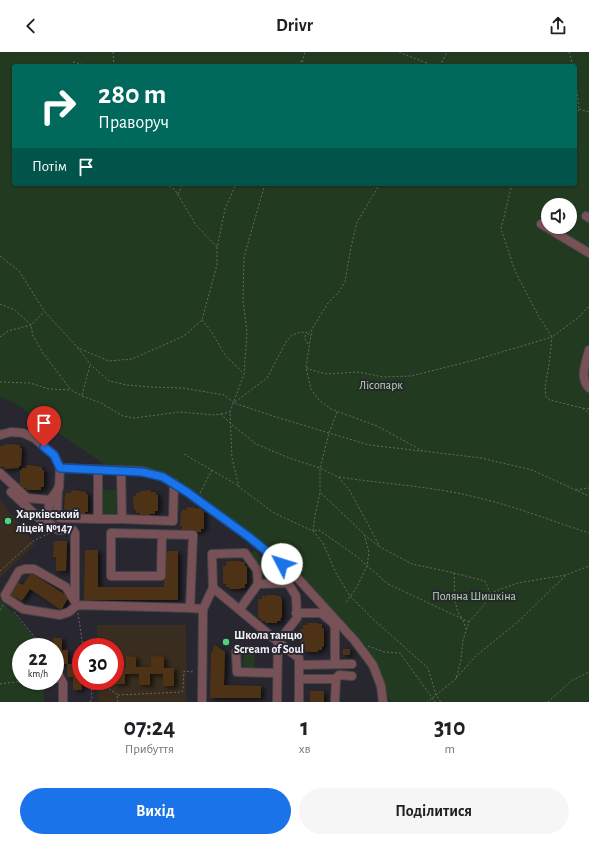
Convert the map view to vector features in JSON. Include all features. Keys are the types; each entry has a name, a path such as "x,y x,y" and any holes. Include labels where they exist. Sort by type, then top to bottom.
{"street":[{"path":"558,234 589,253"},
{"path":"589,350 583,376 585,384 589,388"},
{"path":"0,434 11,432 23,433 34,438 54,455 60,468 57,516 60,518 173,521 174,483"},
{"path":"60,468 121,470 152,474 163,477 174,483 197,499 249,537 293,573 355,641 373,665 381,686 383,702"},
{"path":"98,470 98,519"},
{"path":"121,470 122,519"},
{"path":"0,473 27,498 50,500"},
{"path":"48,522 47,516 50,500 58,488"},
{"path":"11,492 40,519 48,522 58,530 73,530 75,533 76,602 68,612 60,615 23,609 6,598 5,595 19,571 34,569 66,587 76,602"},
{"path":"162,535 161,576 111,576 111,533 193,535 190,608"},
{"path":"202,702 203,609 213,588 212,554 246,553 257,570 258,584 240,609"},
{"path":"258,584 288,583 296,596 296,618 278,642 277,702"},
{"path":"213,588 299,658 299,702"},
{"path":"76,602 203,609"},
{"path":"296,613 321,613 333,623 335,628 335,664"},
{"path":"236,652 236,672 278,673"},
{"path":"300,665 352,664"},
{"path":"335,702 336,679 339,675 352,676"},
{"path":"299,679 336,679"},
{"path":"63,690 63,702"}],"path":[{"path":"113,52 114,64"},
{"path":"302,64 305,52"},
{"path":"399,52 429,64"},
{"path":"441,64 447,52"},
{"path":"569,52 572,64"},
{"path":"300,64 303,58"},
{"path":"74,62 81,64"},
{"path":"577,92 579,109 577,114"},
{"path":"579,109 589,112"},
{"path":"169,186 175,190 196,225 217,248"},
{"path":"178,195 182,186"},
{"path":"78,348 109,361 132,359 184,336 202,320 217,265 217,248 225,209 235,186"},
{"path":"239,486 232,458 230,412 244,374 247,333 243,300 244,257 264,186"},
{"path":"379,186 357,222 350,247 344,282 338,293 328,303 310,333 306,367 310,389 319,400 338,412 377,426 423,451"},
{"path":"512,186 501,229 515,271 538,315 552,337 545,387 546,396 550,400 589,409"},
{"path":"0,256 19,271 45,312 78,348 90,364 108,381 127,385 183,388 224,395 234,403 369,445 482,458 532,470 589,496"},
{"path":"0,304 15,310 31,325 33,336 43,353 71,390 101,403 123,416 134,418 180,412 214,415 230,412"},
{"path":"306,367 308,369 327,374 359,372 383,377 411,376 475,360 552,337 579,317 589,306"},
{"path":"0,337 8,331 31,325 45,312"},
{"path":"202,320 211,331 225,355 244,374"},
{"path":"234,403 267,378 286,342 292,335 301,332 310,333"},
{"path":"309,344 306,342 305,336 310,333"},
{"path":"82,396 90,364"},
{"path":"0,382 30,383 49,389 71,390"},
{"path":"582,408 589,413"},
{"path":"313,531 320,493 320,468 329,433 338,412"},
{"path":"221,414 256,444 289,458 320,468 338,477 429,488 476,497 589,534"},
{"path":"184,454 239,486 274,513 313,531 322,543 336,573 350,596 375,621 428,668 436,695 441,702"},
{"path":"197,499 212,470"},
{"path":"338,477 349,489 380,547"},
{"path":"576,490 589,488"},
{"path":"320,493 380,547 412,564 484,581 490,593 486,604 469,622 466,629 456,679"},
{"path":"0,571 33,541 58,530"},
{"path":"313,531 319,530 324,533 355,555 388,584 469,622"},
{"path":"345,604 357,588 367,566 369,552 364,534"},
{"path":"490,593 518,583 566,575 589,566"},
{"path":"454,573 457,610 459,616 463,619 466,629"},
{"path":"427,702 456,679 477,655 520,620 566,575"},
{"path":"0,610 5,602"},
{"path":"76,602 82,638"},
{"path":"10,607 36,638"},
{"path":"369,646 384,652 400,653 435,702"},
{"path":"110,690 118,695 182,692 184,672 203,672"},
{"path":"548,702 571,681 589,672"},
{"path":"0,684 12,682"},
{"path":"90,702 92,699 92,690"},
{"path":"118,695 118,702"}],"shaded area":[{"name":"Харківський ліцей №147","path":"0,500 35,544 0,578"},
{"path":"97,625 186,625 186,702 98,702 97,690 124,690 124,638 97,638"}],"green space":[{"name":"Лісопарк","path":"0,52 589,52 589,702 391,702 337,623 262,548 174,481 111,469 13,402 0,397"},
{"path":"102,490 116,490 117,523 102,523"},
{"path":"255,550 274,578 268,582 249,555"},
{"path":"0,600 34,638 12,638 12,690 44,690 44,702 0,702"},
{"path":"244,650 255,651 254,669 243,669"}],"building":[{"path":"7,444 20,445 20,448 22,448 21,466 19,466 19,468 4,469 4,467 0,467 0,446"},
{"path":"29,465 42,467 42,470 44,470 44,487 41,487 41,490 26,490 26,488 22,488 22,485 20,485 20,470"},
{"path":"151,490 151,492 156,492 156,495 158,494 158,511 155,511 155,514 150,514 150,516 140,516 140,513 136,513 136,510 134,510 133,496 136,496 136,493 140,493 140,491"},
{"path":"71,491 86,492 86,494 88,494 88,512 85,512 85,515 70,515 71,513 66,513 66,509 64,509 66,493 71,493"},
{"path":"190,507 202,509 202,511 204,511 204,529 201,529 201,532 186,532 186,530 182,530 182,526 180,526 182,510 186,510 186,508"},
{"path":"54,541 67,541 66,571 56,571 56,557 53,557"},
{"path":"85,550 98,550 98,587 164,587 164,551 178,551 178,600 84,600"},
{"path":"226,562 245,562 245,566 247,566 247,584 245,584 245,588 229,589 229,587 226,587 226,584 223,584 223,566 226,566"},
{"path":"31,573 69,597 61,610 30,589 22,601 9,594 16,582 23,585"},
{"path":"262,596 281,596 282,618 280,618 281,621 277,621 277,623 265,623 265,621 261,621 261,618 258,618 258,599 262,599"},
{"path":"307,623 322,624 322,628 324,628 324,646 322,647 322,650 318,650 318,652 306,652 303,651 303,647 300,647 300,629 303,629 303,625 307,625"},
{"path":"215,645 225,652 224,685 261,686 261,698 210,698 211,654"},
{"path":"343,649 350,649 350,655 343,655"},
{"path":"64,650 68,650 68,664 72,664 72,677 67,677 67,664 64,664"},
{"path":"126,656 136,657 136,667 151,667 151,656 164,657 164,668 174,668 174,686 163,686 163,674 150,674 150,685 139,685 139,674 125,674 124,684 124,668 126,668"},
{"path":"310,691 324,691 324,702 310,702"}],"place":[{"name":"Харківський ліцей №147","path":"8,521"},
{"name":"Школа танцю Scream of Soul","path":"226,642"}],"route":[{"path":"44,447 54,455 60,468 121,470 142,472 163,477 187,492 249,537 282,564"}],"park label":[{"name":"Поляна Шишкіна","path":"474,596"}]}
